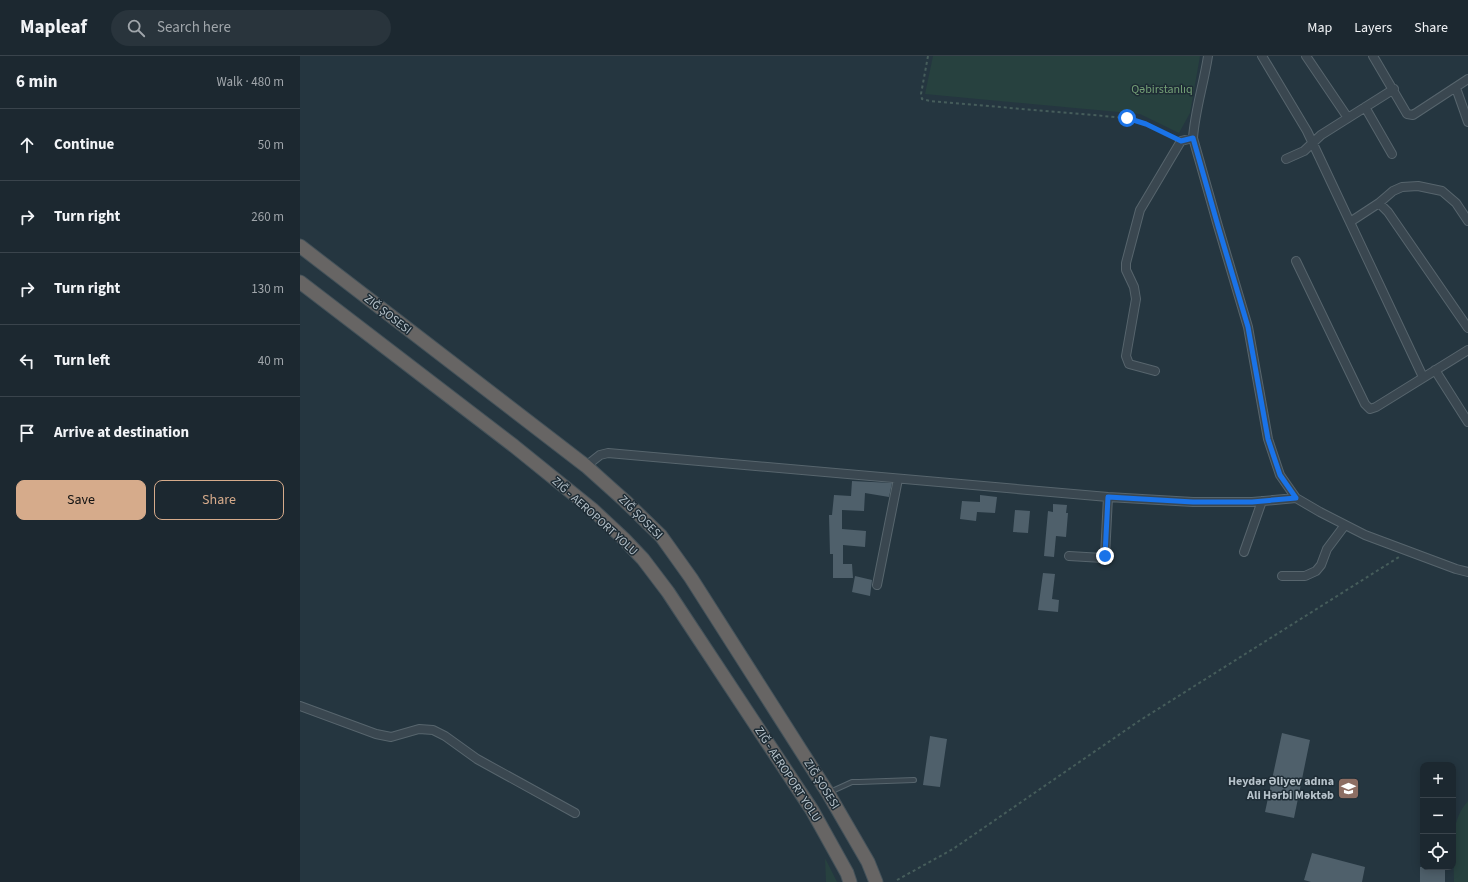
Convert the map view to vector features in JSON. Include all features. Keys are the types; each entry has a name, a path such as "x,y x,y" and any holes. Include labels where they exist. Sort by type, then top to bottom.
{"highway":[{"path":"300,246 586,466 661,536 691,578 828,793 868,862 876,882"},
{"path":"300,282 514,446 592,509 643,559 677,605 812,810 843,866 850,882"}],"street":[{"path":"1208,56 1206,73 1194,124 1193,138 1248,327 1268,439 1280,475 1296,498 1345,525 1365,535 1456,569 1468,572"},
{"path":"1262,56 1307,131 1423,377"},
{"path":"1306,56 1348,118"},
{"path":"1373,56 1394,89 1407,114 1412,116 1468,79"},
{"path":"1456,88 1468,122"},
{"path":"1286,159 1304,151 1321,135 1394,89"},
{"path":"1365,107 1392,154"},
{"path":"1155,371 1129,364 1126,356 1136,299 1134,287 1126,270 1126,263 1140,210 1181,141 1193,138"},
{"path":"1350,222 1394,191 1402,187 1418,186 1442,191 1456,203 1468,221"},
{"path":"1379,202 1388,212 1468,328"},
{"path":"1296,261 1365,404 1370,409 1376,407 1468,350"},
{"path":"1435,370 1468,422"},
{"path":"586,466 600,455 608,453 1108,497 1193,502 1262,501 1296,498"},
{"path":"877,585 898,479"},
{"path":"1069,556 1103,558 1105,556 1108,497"},
{"path":"1244,552 1262,501"},
{"path":"1282,576 1305,576 1316,571 1321,565 1327,549 1345,525"},
{"path":"300,706 376,734 391,736 419,729 433,730 445,736 477,759 574,813"}],"lane":[{"path":"828,793 852,782 914,780"}],"path":[{"path":"928,56 921,94 922,99 930,101 1127,118 1146,124 1181,141"},
{"path":"897,880 953,849 1139,721 1409,551"}],"green space":[{"name":"Qəbirstanlıq","path":"933,56 1200,56 1190,113 1179,133 1140,114 925,94"},
{"path":"1468,801 1468,882 1454,882 1454,870 1456,870 1456,824 1462,809"},
{"path":"825,858 837,882 826,882"}],"building":[{"path":"852,481 892,483 889,497 865,493 864,511 842,510 842,529 866,531 865,547 843,545 843,564 852,564 853,578 833,578 833,554 830,554 829,515 832,515 834,495 851,496"},
{"path":"980,495 997,497 995,513 977,512 976,521 960,519 962,501 980,502"},
{"path":"1053,504 1067,505 1066,513 1068,513 1066,537 1056,536 1054,557 1044,556 1048,511 1053,512"},
{"path":"1015,510 1030,511 1028,533 1013,532"},
{"path":"1043,573 1055,574 1052,599 1059,600 1058,612 1038,610"},
{"path":"855,576 872,580 870,596 852,592"},
{"path":"1282,733 1310,740 1294,818 1265,812"},
{"path":"930,736 947,739 940,787 923,785"},
{"path":"1312,853 1365,867 1362,882 1311,882 1304,880"},
{"path":"1420,870 1445,870 1445,882 1420,882"}],"place":[{"name":"Heydər Əliyev adına Ali Hərbi Məktəb","path":"1349,788"}],"route":[{"path":"1105,556 1108,497 1193,502 1252,502 1296,498 1280,475 1268,439 1248,327 1193,138 1181,141 1146,124 1127,118"}]}
